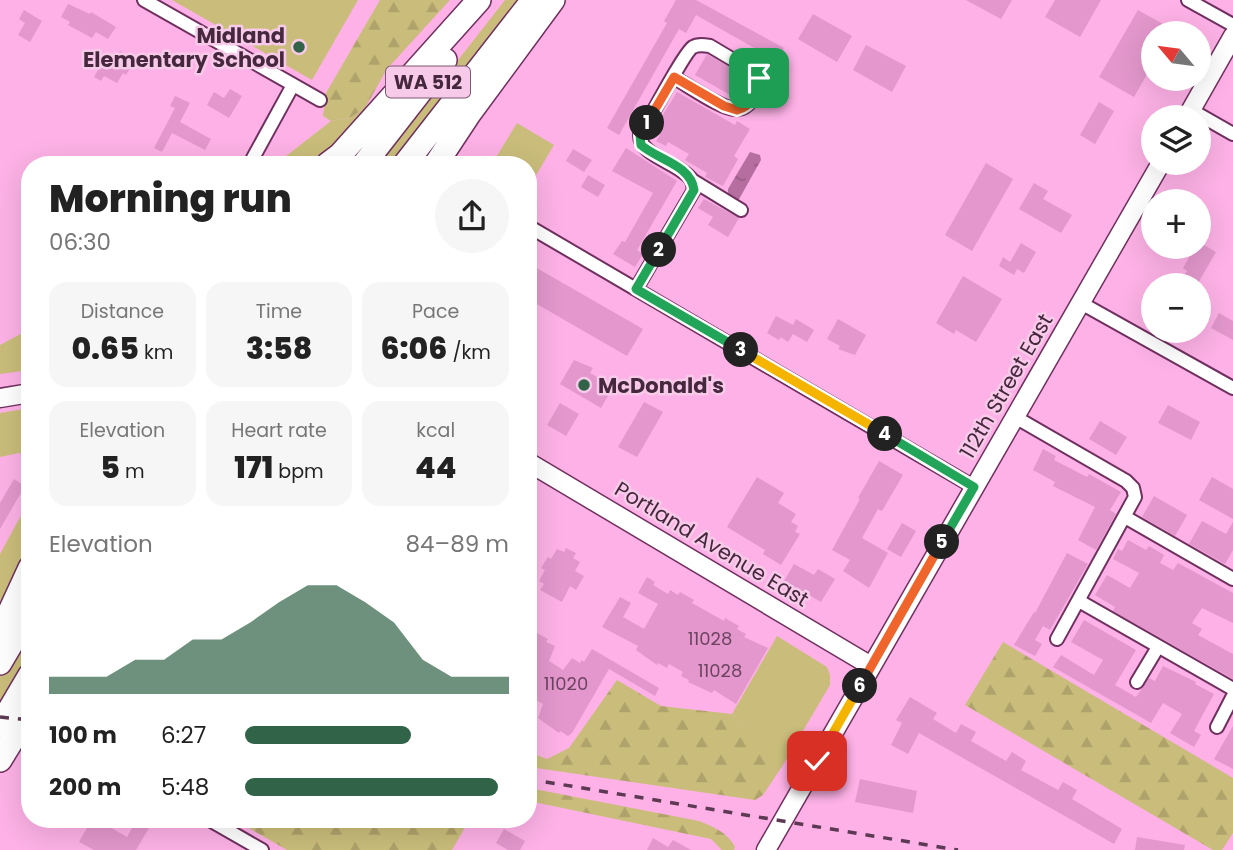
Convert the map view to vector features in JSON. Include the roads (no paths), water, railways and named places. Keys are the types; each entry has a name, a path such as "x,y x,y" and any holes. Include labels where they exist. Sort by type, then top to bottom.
{"highway":[{"path":"339,156 479,0"},
{"name":"WA 512","path":"370,156 492,0"},
{"name":"WA 512","path":"411,156 533,0"},
{"path":"441,156 553,0"},
{"path":"0,632 21,587"},
{"path":"0,663 21,627"},
{"path":"0,726 21,691"},
{"path":"0,760 21,726"}],"main road":[{"path":"1194,105 1233,36"},
{"name":"112th Street East","path":"766,850 1154,175"},
{"path":"0,398 21,394"},
{"name":"Portland Avenue East","path":"537,468 871,666"}],"street":[{"path":"144,0 320,100"},
{"path":"1188,0 1233,25"},
{"path":"674,77 730,108 742,108 755,95 760,82 754,71 710,46 693,47 689,50 640,135 641,145 645,148 741,210"},
{"path":"254,156 293,85"},
{"path":"1211,124 1233,134"},
{"path":"636,289 694,190 692,180"},
{"path":"537,231 974,487"},
{"path":"1080,303 1233,388"},
{"path":"1015,417 1126,481 1134,493 1135,501 1057,639"},
{"path":"1125,517 1233,579"},
{"path":"1079,601 1233,689"},
{"path":"1138,682 1158,647"},
{"path":"1217,727 1233,696"},
{"path":"224,828 262,850"}],"water":[{"path":"750,152 760,155 761,160 738,201 728,195 728,189"}],"railway":[{"path":"0,717 21,719"},
{"path":"537,780 958,850"}],"place":[{"name":"Midland Elementary School","path":"299,47"},
{"name":"McDonald's","path":"584,385"}]}
